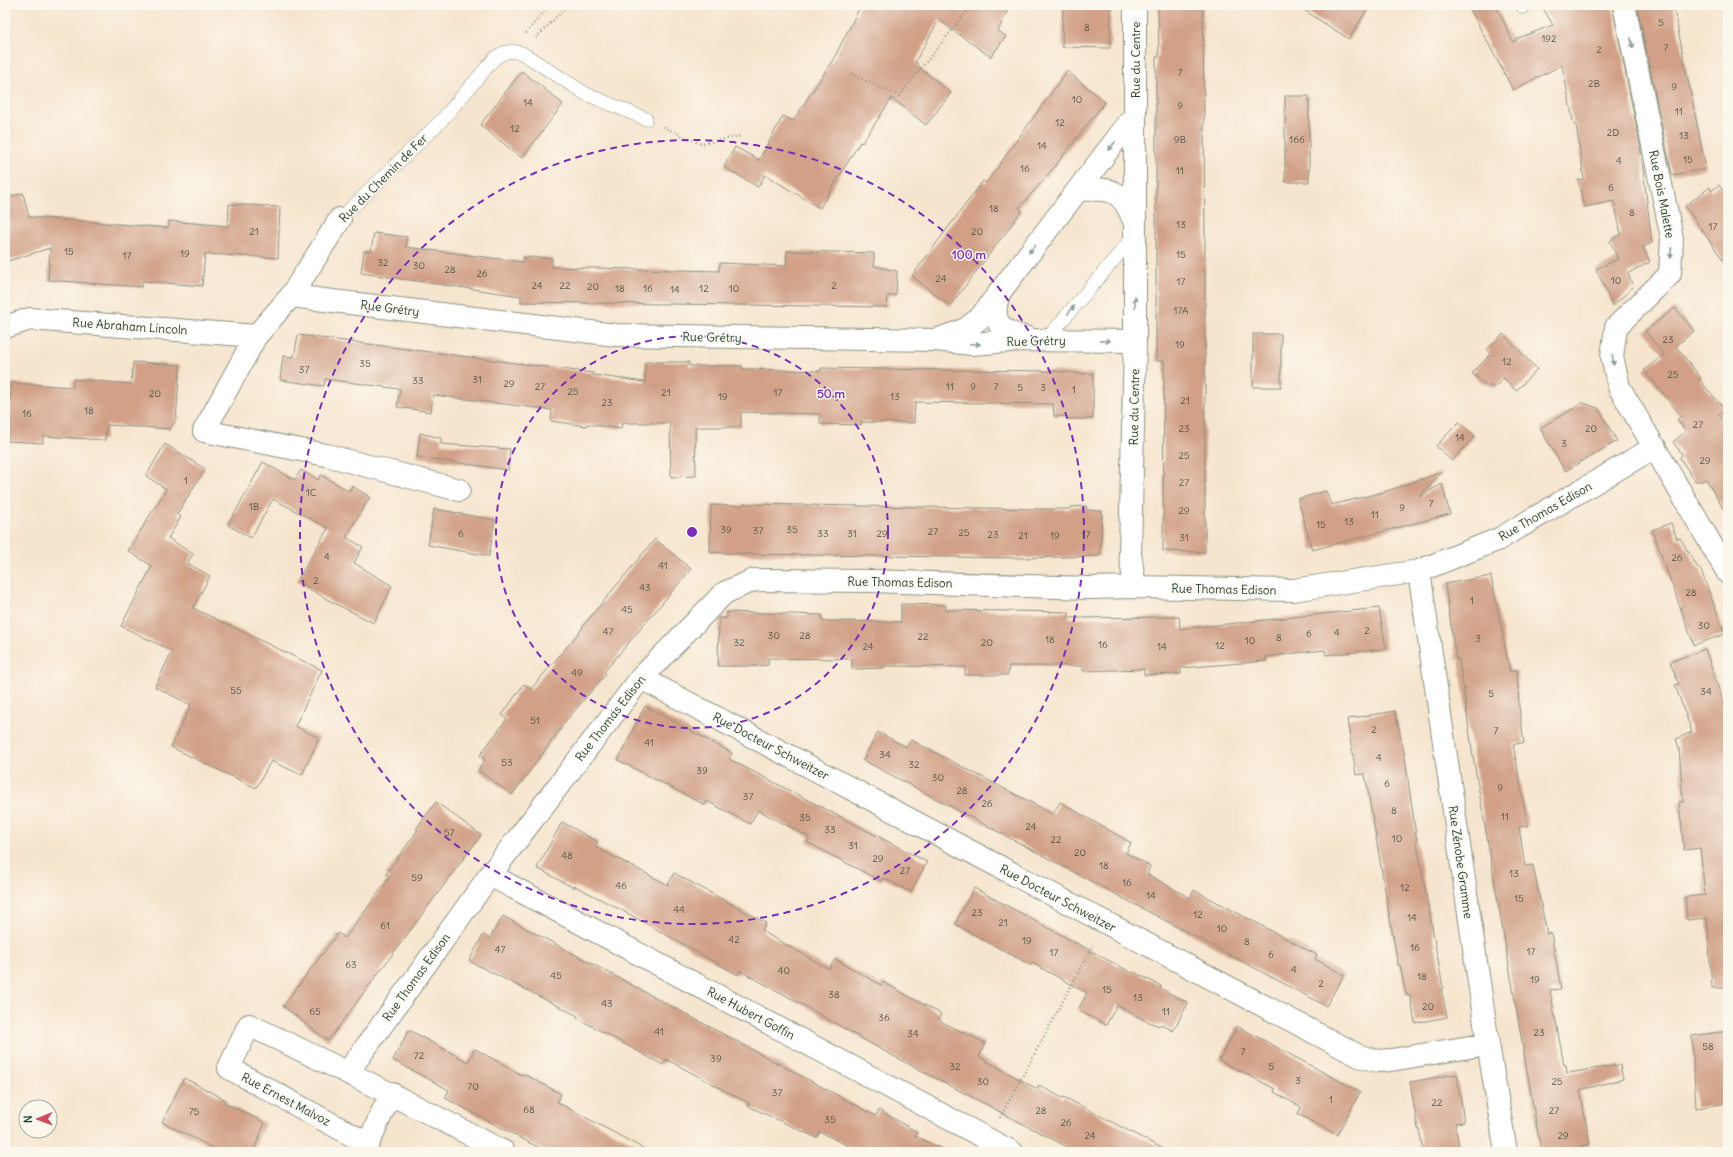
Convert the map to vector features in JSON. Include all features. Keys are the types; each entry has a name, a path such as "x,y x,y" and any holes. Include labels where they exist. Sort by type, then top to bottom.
{"street":[{"name":"Rue du Centre","path":"1135,5 1135,341 1130,554 1135,587"},
{"name":"Rue Bois Malette","path":"1624,5 1672,238 1670,274 1616,327 1612,357 1619,387 1656,447 1728,573"},
{"name":"Rue du Centre","path":"936,340 966,329 980,318 1135,115"},
{"name":"Rue du Centre","path":"1078,190 1106,189 1120,197 1128,205 1135,231"},
{"name":"Rue du Chemin de Fer","path":"340,219 291,296 256,336 204,431 326,454 459,490"},
{"name":"Rue du Centre","path":"1001,290 995,305 998,321 1002,328 1022,337 1042,340"},
{"name":"Rue Grétry","path":"291,296 616,336 936,340 972,344 1042,340 1135,341"},
{"name":"Rue Abraham Lincoln","path":"5,327 30,318 256,336"},
{"name":"Rue Thomas Edison","path":"348,1072 490,875 641,678 724,593 754,580 871,581 1089,588 1135,587 1294,590 1419,571 1499,539 1656,447"},
{"name":"Rue Zénobe Gramme","path":"1419,571 1488,1044 1506,1152"},
{"name":"Rue Docteur Schweitzer","path":"641,678 1337,1046 1368,1059 1378,1061 1488,1044"},
{"name":"Rue Hubert Goffin","path":"490,875 1012,1152"},
{"name":"Rue Ernest Malvoz","path":"391,1093 368,1144 229,1068 249,1025 391,1093 504,1152"}],"lane":[{"path":"517,52 586,94 646,119"},
{"name":"Rue du Chemin de Fer","path":"340,219 441,121 494,59 501,54 517,52"},
{"path":"1042,340 1135,231"}],"path":[{"path":"517,52 550,5"},
{"path":"517,52 568,5"},
{"path":"851,74 899,96 972,5"},
{"path":"646,119 701,144 740,136"},
{"path":"989,1140 1105,923"}],"building":[{"path":"861,5 1010,5 998,31 1006,36 991,57 939,20 915,62 918,64 917,66 951,93 926,125 892,98 862,143 860,142 820,208 765,175 758,187 724,167 735,147 759,160 783,116 793,121 834,58"},
{"path":"1063,5 1111,5 1110,48 1062,47"},
{"path":"1158,5 1203,5 1205,552 1163,551 1164,361 1156,361 1156,57 1159,57"},
{"path":"1296,5 1370,5 1349,39"},
{"path":"1468,5 1496,5 1513,42 1521,37 1553,25 1541,5 1612,5 1640,144 1652,243 1643,247 1650,262 1628,273 1633,287 1613,306 1596,269 1618,259 1610,241 1621,234 1614,201 1584,207 1578,180 1584,179 1576,124 1574,125 1562,65 1513,90"},
{"path":"1637,5 1673,5 1706,169 1672,175"},
{"path":"522,71 563,104 522,158 480,125"},
{"path":"1067,71 1105,102 1052,170 1019,208 1022,211 950,306 912,276 983,181 986,183"},
{"path":"1285,96 1309,96 1309,182 1285,182"},
{"path":"1719,185 1728,197 1728,267 1685,206 1710,187 1711,191"},
{"path":"23,193 29,217 168,228 169,221 228,226 229,204 280,207 278,258 205,254 202,286 142,281 142,287 48,280 50,248 5,262 5,198"},
{"path":"374,233 407,237 406,247 523,262 523,257 552,258 552,267 719,271 720,263 786,266 787,251 874,253 874,266 897,271 896,295 888,296 887,307 521,302 521,296 361,273 364,251 371,251"},
{"path":"1675,308 1694,331 1676,346 1701,378 1699,379 1725,410 1719,415 1728,427 1728,517 1706,479 1703,481 1695,481 1680,458 1682,454 1673,442 1686,431 1677,419 1681,416 1644,370 1664,355 1645,331"},
{"path":"1253,334 1281,334 1281,387 1253,387"},
{"path":"1503,334 1537,369 1516,391 1504,378 1494,388 1481,382 1472,373 1491,354 1487,349"},
{"path":"298,335 593,373 593,375 645,382 645,362 689,362 689,366 742,366 742,369 821,371 821,368 1055,371 1083,374 1093,373 1093,419 1067,419 1066,416 1054,416 1053,404 915,402 914,423 861,422 861,425 820,424 820,414 741,412 741,427 695,427 696,476 671,477 670,423 622,423 621,429 587,424 586,426 551,421 552,410 433,395 431,412 397,407 400,389 325,379 324,386 280,380 283,356 294,357"},
{"path":"133,362 180,365 176,420 170,429 107,425 105,440 43,436 43,443 7,441 11,383 73,387 73,379 131,384"},
{"path":"1583,403 1598,408 1617,441 1565,471 1540,428"},
{"path":"1459,422 1475,436 1452,461 1436,446"},
{"path":"420,433 441,438 441,444 510,449 508,470 417,457"},
{"path":"165,444 205,469 177,514 181,517 168,538 193,554 187,563 210,576 193,608 322,670 295,726 319,738 302,775 271,761 256,788 171,747 191,705 155,687 172,651 121,626 152,566 128,551 166,489 146,476"},
{"path":"263,462 295,480 301,470 318,480 321,475 349,491 352,486 370,497 346,537 363,547 354,563 392,586 374,623 330,601 297,581 328,528 273,499 251,538 228,525"},
{"path":"1442,472 1419,497 1442,484 1450,514 1312,550 1298,499 1326,491 1331,505 1384,492"},
{"path":"743,504 1040,509 1070,509 1071,507 1086,506 1087,510 1102,511 1100,556 1022,558 742,554 710,552 711,505 742,506"},
{"path":"434,509 495,520 489,556 428,545"},
{"path":"1671,523 1677,539 1680,538 1698,568 1700,568 1725,634 1694,645 1652,530"},
{"path":"655,539 691,569 604,672 606,674 561,726 562,727 512,795 478,770 485,760 480,755 507,719 502,715 524,684 531,689 583,628 582,627"},
{"path":"1491,576 1510,671 1517,670 1519,707 1524,743 1513,744 1528,826 1519,827 1525,866 1533,865 1547,934 1551,933 1561,989 1550,990 1564,1065 1566,1065 1567,1073 1620,1065 1623,1079 1580,1090 1590,1144 1580,1147 1581,1152 1541,1152 1472,750 1459,659 1456,660 1445,584"},
{"path":"901,604 946,605 946,610 1069,612 1069,618 1179,617 1180,629 1379,608 1386,649 1326,655 1325,650 1295,653 1266,657 1266,661 1181,668 1181,674 1144,675 1144,669 1083,671 1083,666 1009,666 1008,675 965,675 965,667 884,666 884,668 852,669 852,659 768,658 768,665 718,666 719,618 727,618 727,612 822,615 822,621 901,622"},
{"path":"1705,649 1728,716 1728,988 1712,988 1707,918 1687,920 1685,897 1705,895 1700,848 1684,850 1679,802 1683,802 1679,748 1676,739 1692,732 1675,685 1679,684 1670,662"},
{"path":"645,706 732,753 729,759 927,862 911,892 883,878 881,881 833,856 807,842 809,837 758,810 750,824 707,801 705,805 618,760"},
{"path":"1395,711 1404,752 1418,849 1447,1017 1415,1023 1410,995 1406,995 1400,965 1398,965 1365,774 1356,775 1347,719"},
{"path":"878,732 906,747 911,740 1053,814 1060,802 1131,843 1126,853 1150,866 1147,874 1190,898 1194,890 1317,955 1315,959 1344,975 1326,1006 863,760"},
{"path":"436,802 481,835 328,1041 283,1006 338,933 345,938 390,877 386,874"},
{"path":"562,822 598,842 595,847 668,885 674,873 766,923 762,931 829,969 835,959 881,985 883,982 941,1014 938,1020 985,1043 979,1057 1037,1089 1039,1085 1169,1152 1077,1152 884,1051 740,971 738,975 629,914 575,886 574,888 537,868"},
{"path":"974,888 1132,973 1134,972 1161,986 1160,988 1188,1003 1173,1031 1161,1024 1159,1026 1144,1020 1117,1005 1106,1025 1078,1010 1087,993 1032,963 1031,965 1004,951 955,924"},
{"path":"503,916 876,1116 879,1110 917,1132 915,1136 948,1152 861,1152 820,1132 817,1138 748,1106 750,1104 666,1059 663,1065 577,1018 578,1016 469,961 483,935 490,938"},
{"path":"1237,1026 1360,1092 1337,1135 1298,1114 1301,1107 1274,1092 1275,1089 1219,1060"},
{"path":"409,1030 468,1062 475,1049 522,1075 524,1074 561,1094 557,1102 650,1152 547,1152 445,1098 449,1090 393,1060"},
{"path":"1728,1031 1728,1103 1696,1108 1692,1036"},
{"path":"1457,1074 1464,1122 1455,1123 1460,1152 1423,1152 1410,1082"},
{"path":"184,1078 226,1100 225,1103 265,1123 253,1152 221,1152 162,1122"}]}
